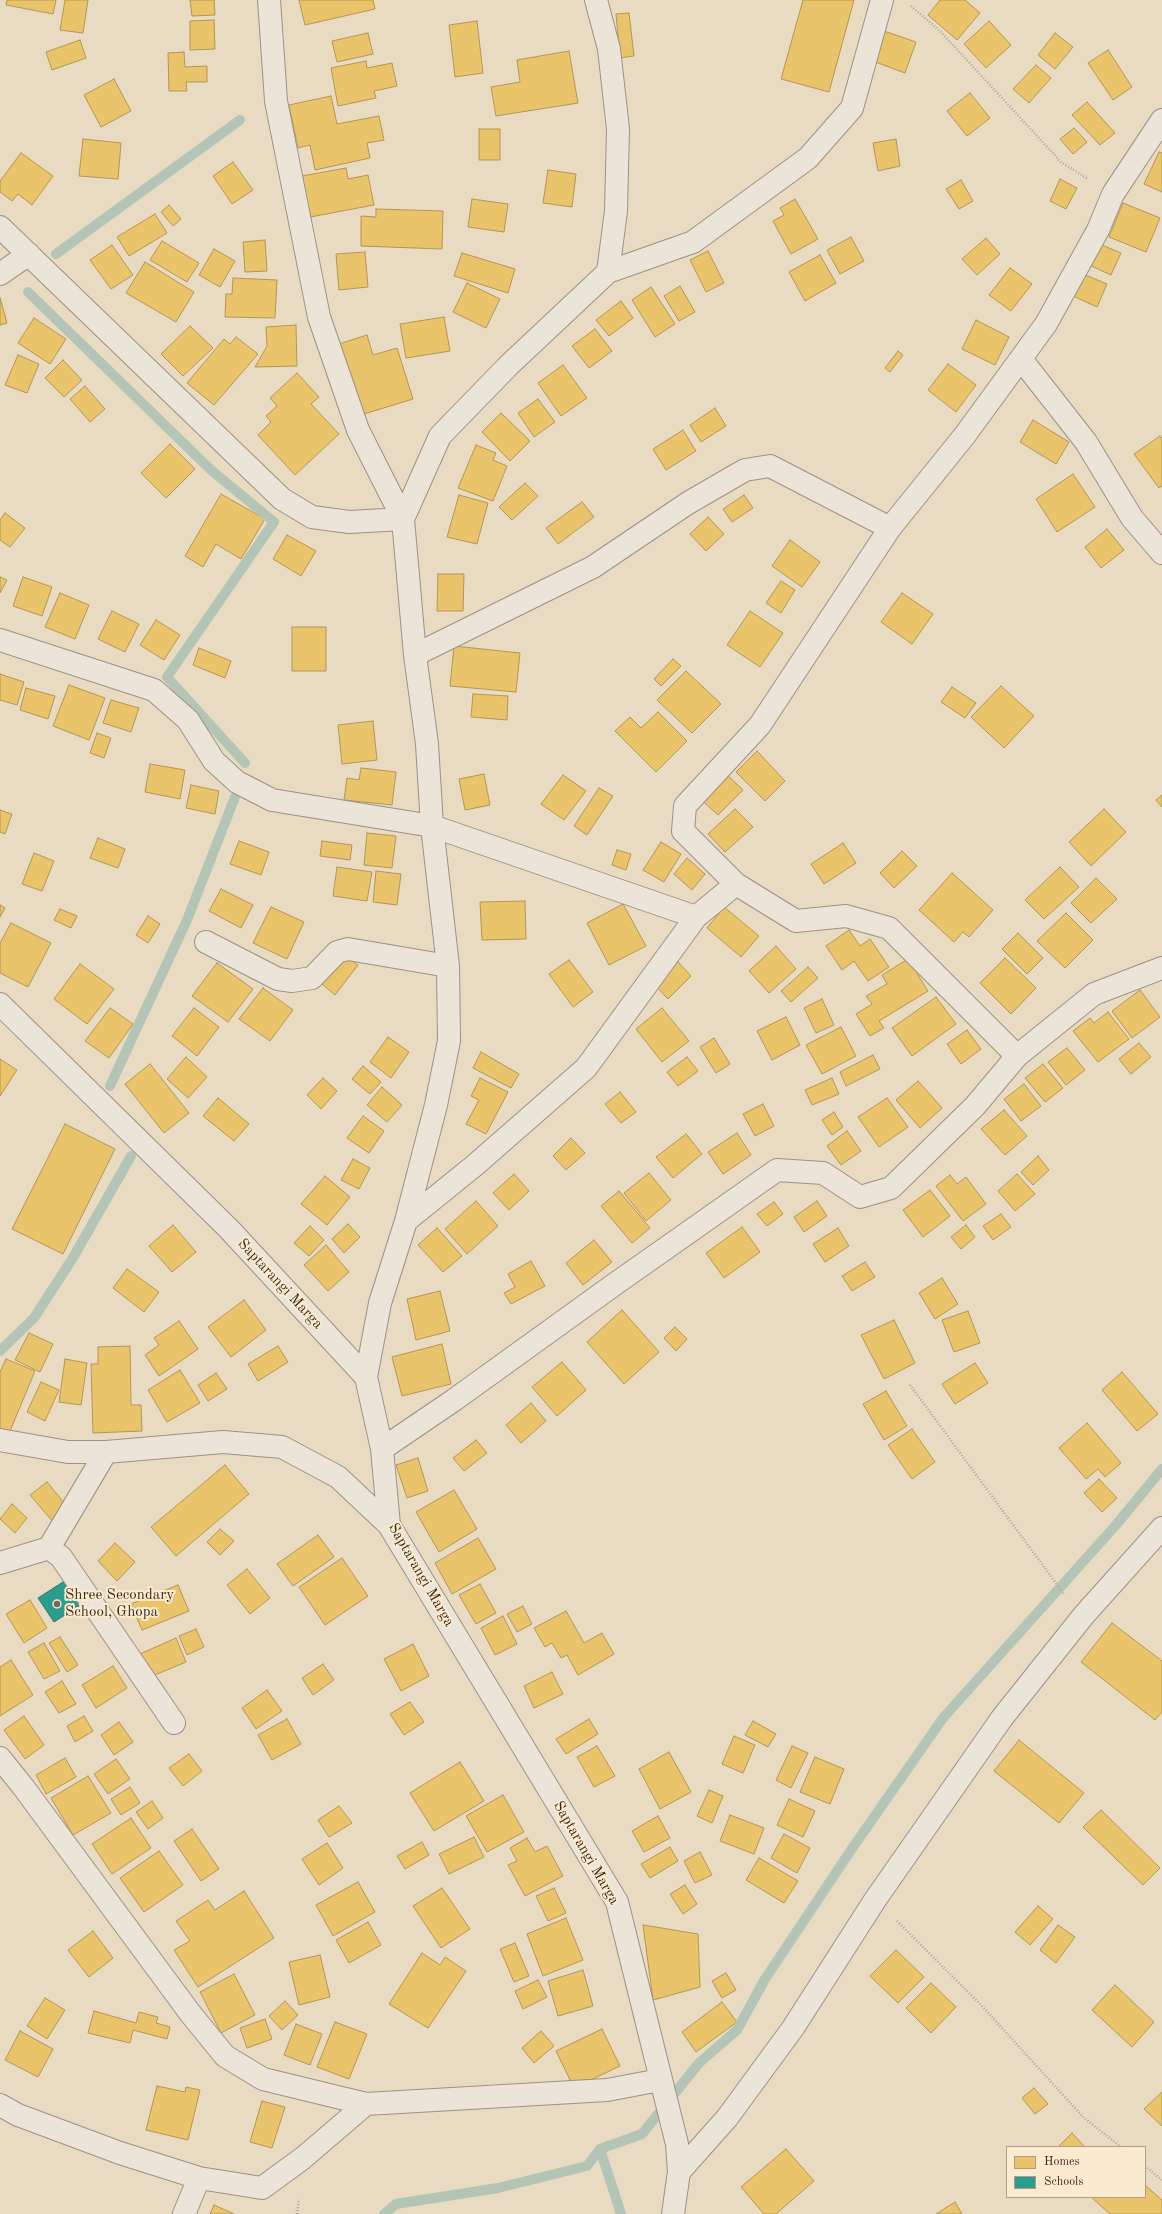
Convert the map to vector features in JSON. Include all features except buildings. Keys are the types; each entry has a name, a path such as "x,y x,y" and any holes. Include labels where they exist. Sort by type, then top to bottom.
{"street":[{"path":"269,0 276,101 319,317 358,430 403,519 415,656 428,744 432,826 448,966 449,1041 436,1105 406,1222 380,1303 366,1377"},
{"path":"596,0 609,49 618,129 616,211 608,272"},
{"path":"403,519 440,436 510,365 608,272 693,242 808,158 852,108 882,0"},
{"path":"1017,1056 888,928 846,916 796,921 736,884 683,831 685,806 760,724 890,528 965,435 1046,324 1098,230 1113,194 1162,120"},
{"path":"0,227 282,499 312,517 349,522 403,519"},
{"path":"0,274 29,254"},
{"path":"1021,359 1086,442 1132,518 1162,553"},
{"path":"415,656 593,567 688,503 745,470 770,466 890,528"},
{"path":"0,640 154,690 188,720 214,761 237,782 272,800 432,826 696,917"},
{"path":"406,1222 474,1166 586,1068 696,917 736,884"},
{"path":"206,942 278,978 292,981 312,978 337,952 348,949 448,966"},
{"path":"382,1448 454,1400 777,1170 823,1173 860,1198 891,1188 975,1106 1017,1056 1094,994 1162,968"},
{"name":"Saptarangi Marga","path":"0,1004 229,1229 366,1377 382,1448 389,1525 617,1902 665,2101 677,2144 679,2172 673,2214"},
{"path":"0,1440 68,1452 106,1452 223,1442 282,1447 338,1477 389,1525"},
{"path":"0,1563 50,1548 106,1452"},
{"path":"679,2172 727,2118 788,2035 875,1900 1002,1718 1084,1615 1162,1528"},
{"path":"50,1548 61,1557 174,1723"},
{"path":"0,1758 24,1788 190,2013 225,2056 264,2079 366,2104 607,2090 660,2080"},
{"path":"0,2105 18,2115 120,2153 199,2178 262,2188 303,2158 366,2104"},
{"path":"184,2214 199,2178"}],"path":[{"path":"910,4 941,32 1061,162 1113,194"},
{"path":"910,1384 1066,1597"},
{"path":"875,1900 981,2005 1084,2117 1120,2146"},
{"path":"1146,2167 1162,2180"}],"waterway":[{"path":"56,254 240,120"},
{"path":"28,292 211,470 274,522 167,677 245,763"},
{"path":"110,1086 187,920 235,797"},
{"path":"0,1351 34,1318 74,1256 131,1156"},
{"path":"384,2214 396,2204 498,2188 587,2166 600,2149 642,2134 699,2063 737,2030 765,1979 851,1850 943,1718 1116,1525 1162,1469"},
{"path":"600,2149 621,2214"}],"place":[{"name":"Shree Secondary School, Ghopa","path":"57,1604"}]}
